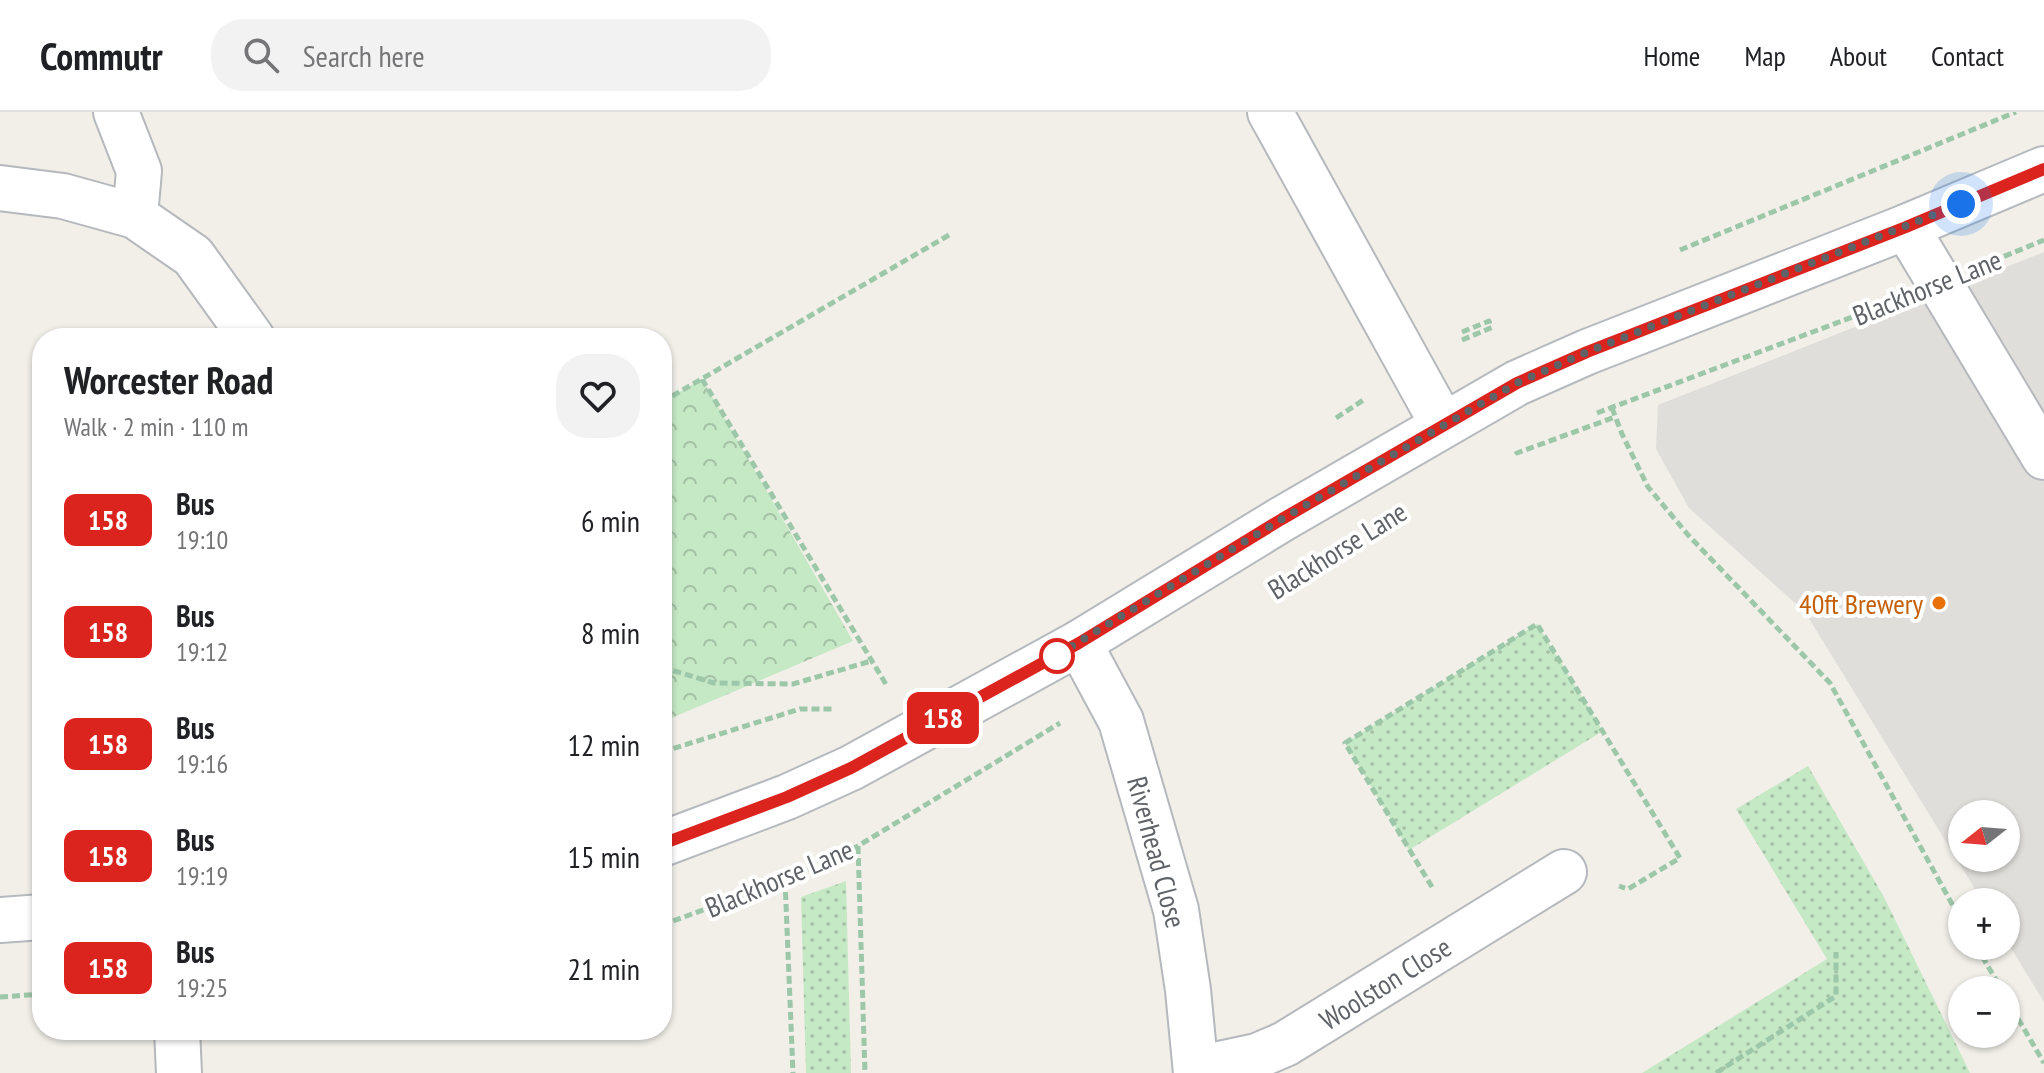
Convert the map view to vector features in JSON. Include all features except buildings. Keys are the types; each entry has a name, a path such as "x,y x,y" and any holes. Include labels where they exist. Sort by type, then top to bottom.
{"street":[{"path":"116,112 139,171 135,216"},
{"path":"1270,112 1443,425"},
{"name":"Blackhorse Lane","path":"672,840 787,797 851,768 1079,643 1282,519 1517,383 2044,169"},
{"path":"0,188 63,196 135,216 193,256 245,328"},
{"path":"1906,227 2044,457"},
{"name":"Riverhead Close","path":"1079,643 1121,721 1176,910 1196,1071"},
{"name":"Woolston Close","path":"1196,1071 1257,1056 1285,1044 1564,872"},
{"path":"0,920 32,918"},
{"path":"177,1040 179,1073"}],"path":[{"path":"672,396 949,235"},
{"name":"Blackhorse Lane","path":"1584,417 1940,284 2044,240"},
{"path":"1462,332 1489,321 1490,325"},
{"path":"702,379 889,689 875,694"},
{"path":"1613,408 1648,487 1689,536 1830,683 1948,897"},
{"path":"1513,445 1517,453 1615,417"},
{"path":"1461,936 1345,743 1537,624 1680,858 1628,889 1564,872"},
{"path":"672,670 714,683 793,684 871,661"},
{"name":"Blackhorse Lane","path":"672,923 785,880 858,846 1107,694"},
{"path":"672,749 800,709 832,710 846,705"},
{"path":"858,846 865,1073"},
{"path":"785,880 793,1073"},
{"path":"1716,1073 1836,996 1836,952"},
{"path":"0,997 32,995"},
{"path":"2020,1022 2044,1063"}],"shaded area":[{"path":"2044,252 2044,1002 2018,960 2020,888 1974,888 1965,872 2020,872 2020,800 1948,800 1948,845 1805,612 1689,508 1656,449 1658,405"}],"green space":[{"path":"702,379 853,641 672,718 672,396"},
{"path":"1537,624 1603,731 1409,850 1345,743"},
{"path":"1808,766 1884,897 1948,1028 1948,1048 1958,1048 1970,1073 1642,1073 1827,959 1736,809"},
{"path":"846,881 851,1073 806,1073 801,897"}],"bus line":[{"name":"158","path":"672,840 787,797 851,768 1079,643 1282,519 1517,383 2044,169"}],"place":[{"name":"40ft Brewery","path":"1939,603"}],"route":[{"path":"1057,656 1052,658 1282,519 1517,383 1587,352 1961,204"}]}
